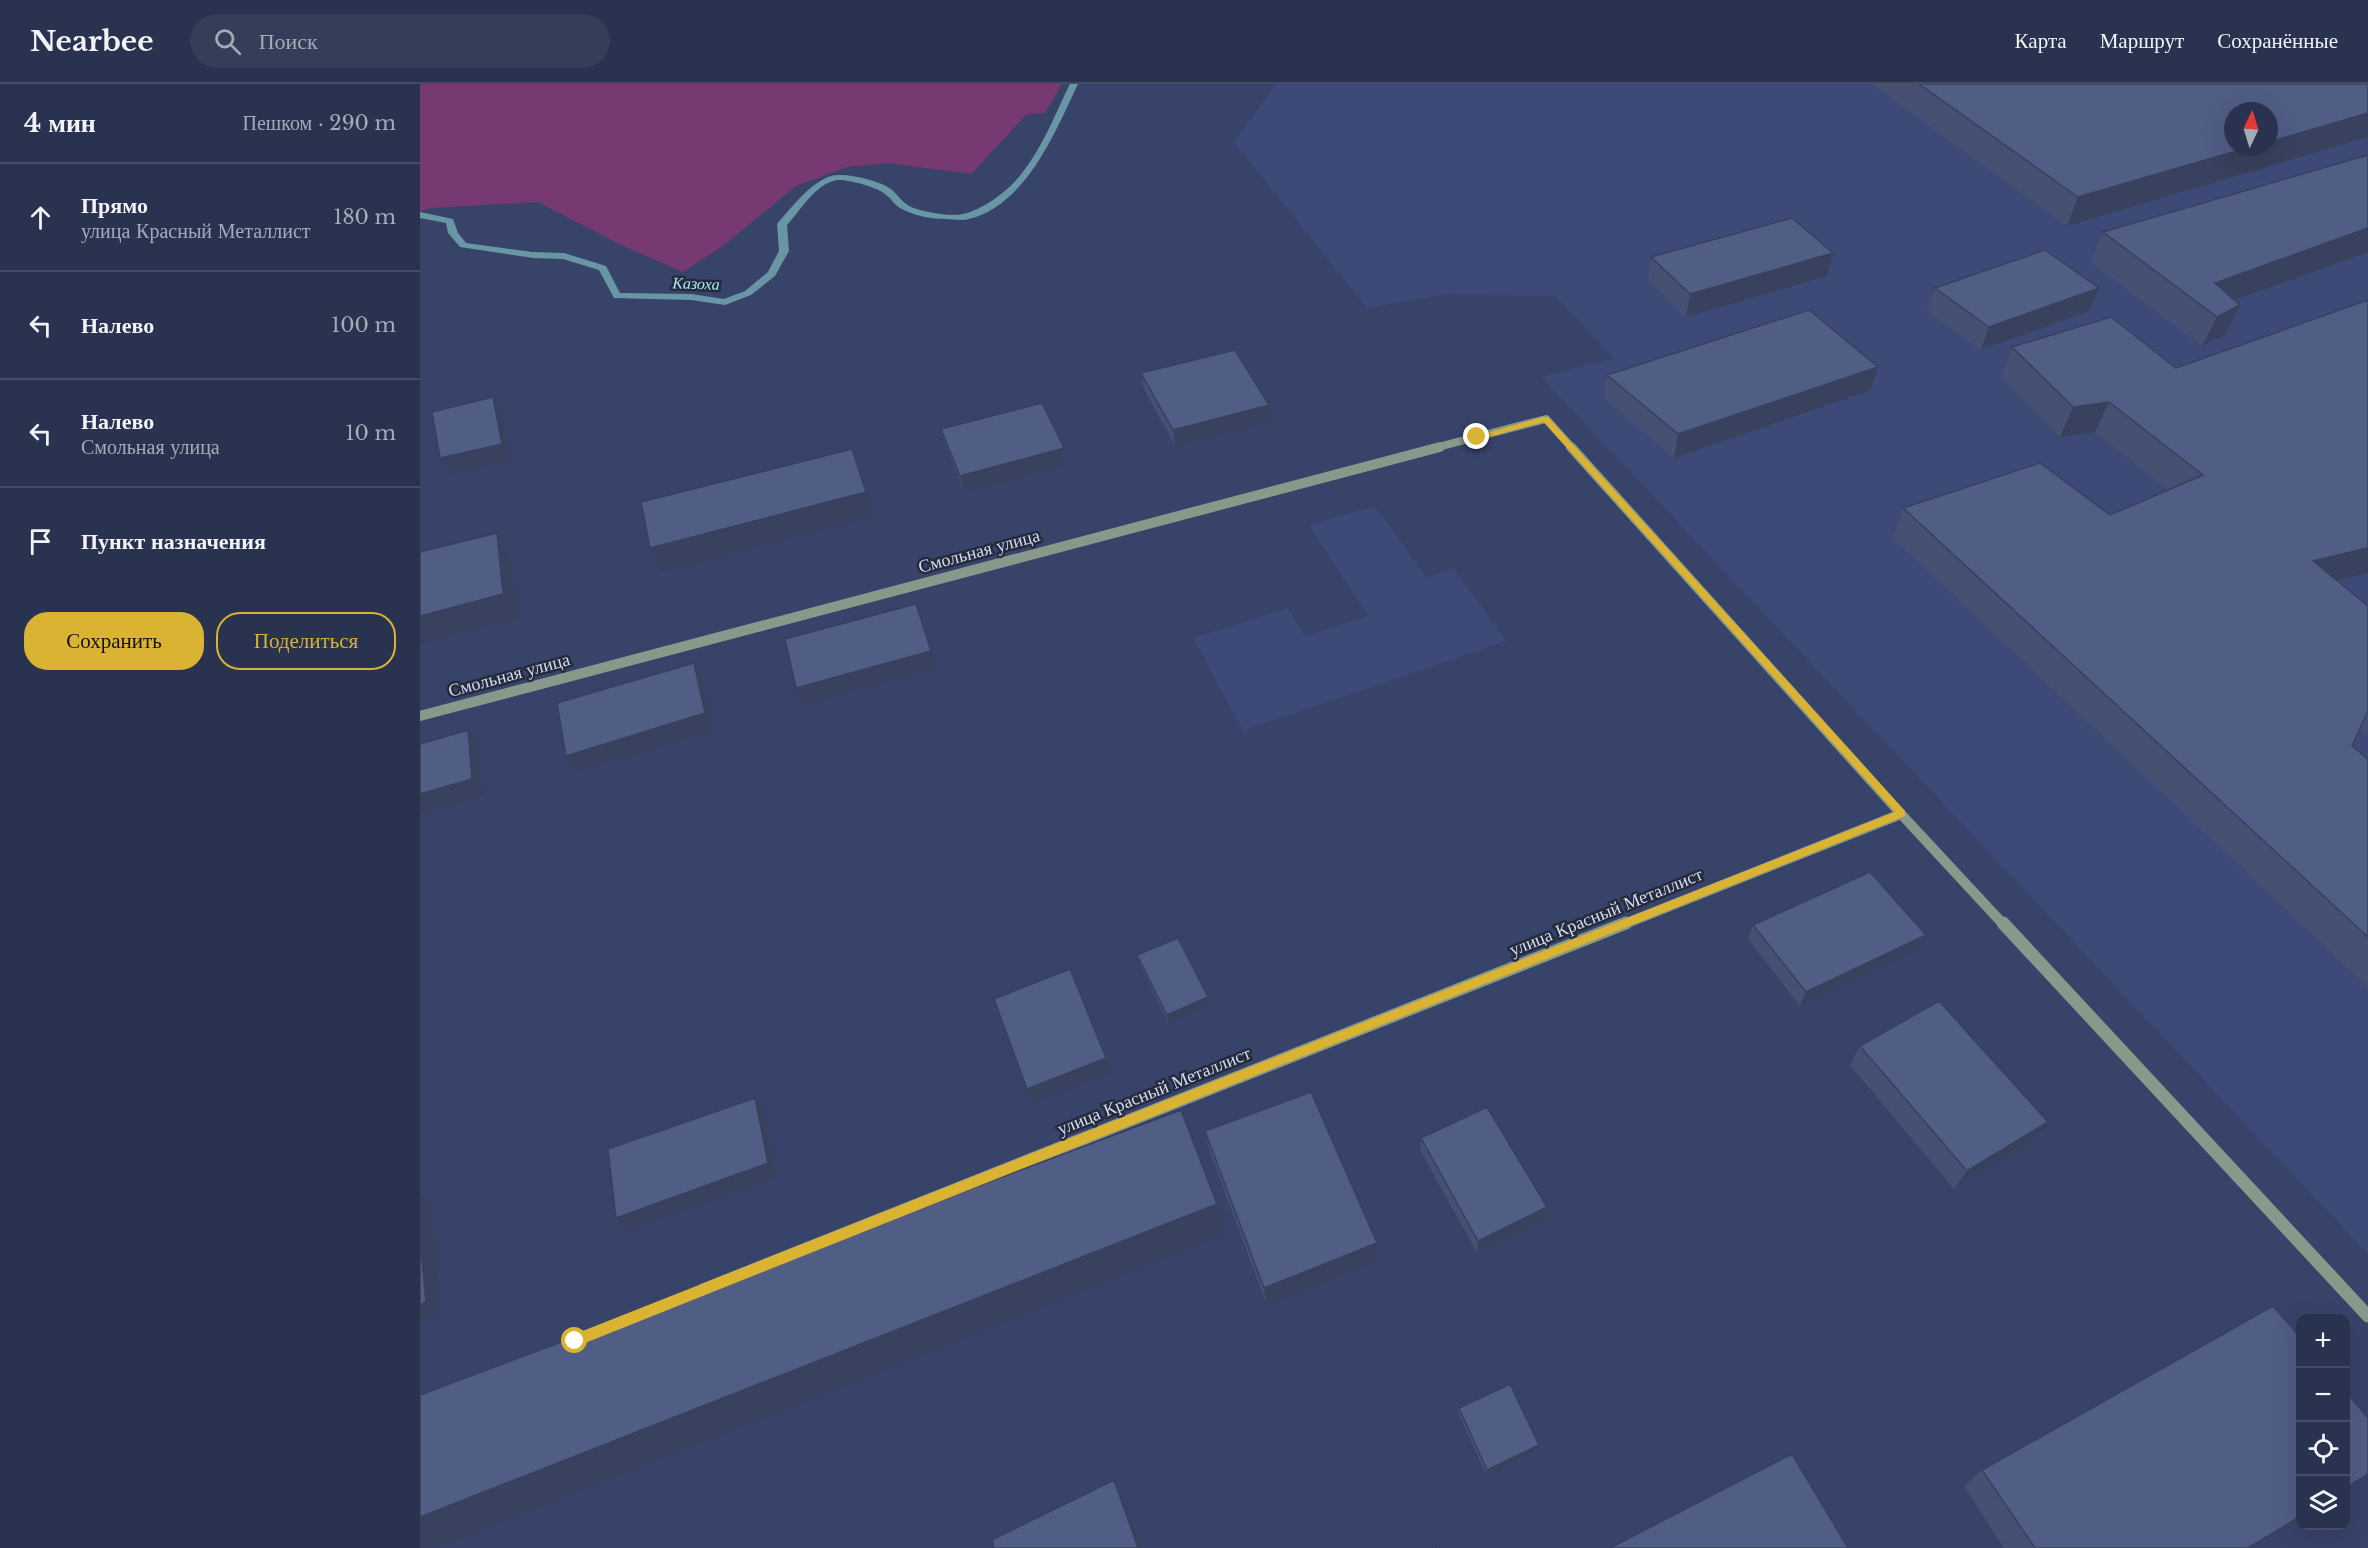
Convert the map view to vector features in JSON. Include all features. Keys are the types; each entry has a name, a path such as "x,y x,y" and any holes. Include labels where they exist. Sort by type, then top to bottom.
{"street":[{"name":"Смольная улица","path":"420,716 1546,419 1902,814"},
{"name":"улица Красный Металлист","path":"687,1296 1902,814"},
{"path":"1902,814 2368,1316"}],"shaded area":[{"path":"420,84 1062,84 1045,113 1027,114 971,174 888,163 848,167 796,186 723,246 683,272 623,246 538,202 431,208 420,211"},
{"path":"1276,84 2368,84 2368,1254 1541,377 1614,358 1556,297 1447,294 1367,308 1234,142"},
{"path":"1375,506 1426,577 1453,568 1506,641 1243,731 1193,638 1288,608 1305,636 1368,616 1309,525"}],"building":[{"path":"1919,84 2368,84 2368,113 2278,139 2278,102 2224,102 2224,155 2078,197"},
{"path":"2368,155 2368,228 2215,283 2240,305 2217,317 2103,232"},
{"path":"1792,218 1833,253 1690,294 1651,257"},
{"path":"2045,250 2099,288 1989,327 1935,288"},
{"path":"2368,300 2368,548 2313,561 2368,606 2368,711 2352,746 2368,759 2368,937 1903,508 2040,463 2110,515 2203,475 2109,402 2073,407 2012,347 2111,317 2176,368"},
{"path":"1809,310 1878,367 1678,434 1607,375"},
{"path":"1235,350 1269,405 1173,430 1141,373"},
{"path":"493,397 502,444 440,458 432,412"},
{"path":"1042,403 1064,448 960,476 941,429"},
{"path":"852,449 866,492 650,548 641,502"},
{"path":"497,533 503,594 420,616 420,552"},
{"path":"916,604 931,651 796,688 785,639"},
{"path":"694,663 705,713 566,756 557,703"},
{"path":"468,730 472,779 420,794 420,744"},
{"path":"1870,872 1926,935 1806,992 1753,925"},
{"path":"1178,938 1208,997 1167,1015 1137,955"},
{"path":"1070,969 1106,1058 1027,1089 994,999"},
{"path":"1939,1001 2048,1122 1967,1171 1860,1046"},
{"path":"1311,1092 1377,1243 1264,1288 1205,1131"},
{"path":"755,1098 768,1163 616,1218 608,1149"},
{"path":"1487,1107 1547,1207 1478,1241 1421,1138"},
{"path":"1181,1110 1217,1204 420,1517 420,1395"},
{"path":"420,1238 426,1302 420,1305"},
{"path":"2273,1306 2296,1332 2296,1519 2248,1548 2035,1548 1982,1470"},
{"path":"1510,1384 1539,1445 1487,1470 1459,1408"},
{"path":"2350,1397 2368,1418 2368,1474 2350,1485"},
{"path":"1792,1454 1848,1548 1610,1548"},
{"path":"1114,1480 1138,1548 994,1548 992,1540"}],"waterway":[{"name":"Казоха","path":"420,215 450,221 453,233 463,245 533,255 564,256 603,268 617,296 691,297 725,302 748,293 772,274 784,251 782,224 798,208 802,200 822,183 834,178 847,177 887,190 904,207 931,216 967,217 993,204 1025,176 1043,148 1074,84"}],"route":[{"path":"575,1341 1902,814 1546,419 1477,437"}]}
